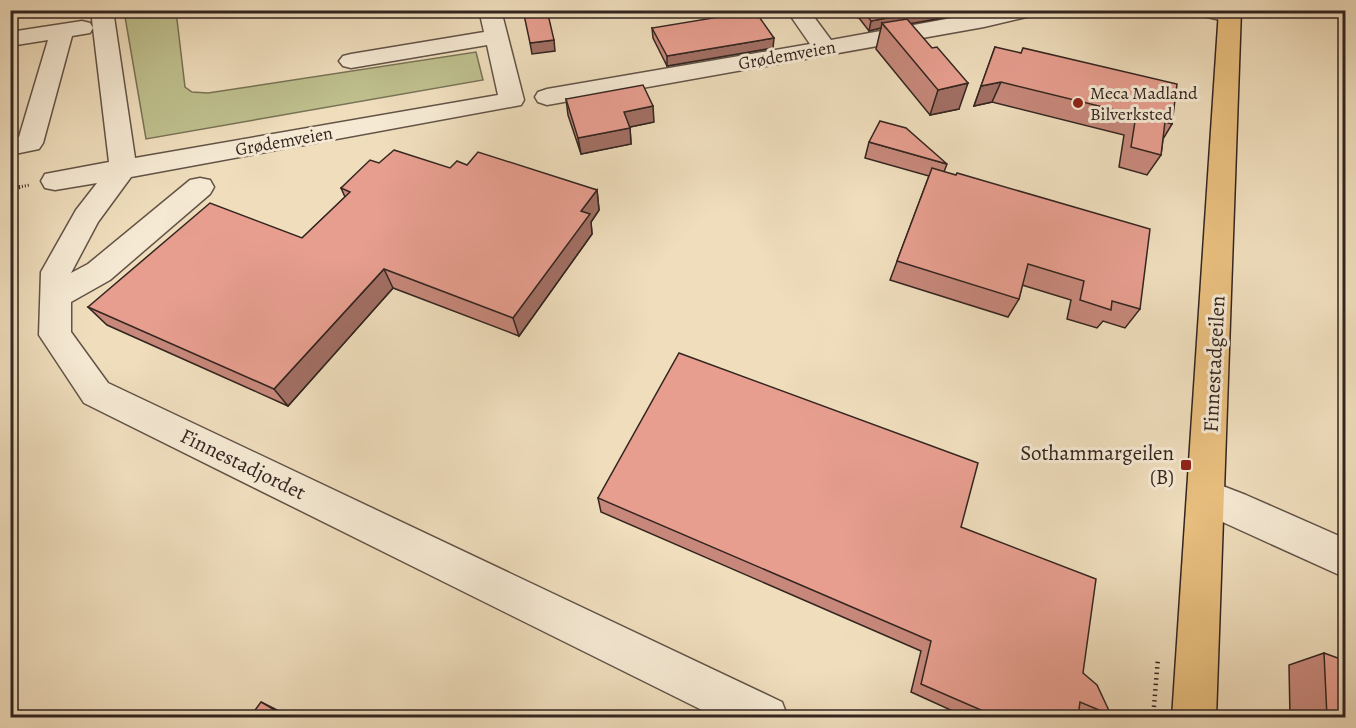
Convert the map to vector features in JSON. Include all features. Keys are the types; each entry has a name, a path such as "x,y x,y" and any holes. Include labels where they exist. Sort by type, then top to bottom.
{"main road":[{"name":"Finnestadgeilen","path":"1194,717 1207,497 1222,12"}],"street":[{"path":"351,61 496,37 490,10"},
{"path":"801,10 803,18 825,48"},
{"name":"Grødemveien","path":"547,97 1028,10"},
{"path":"10,39 62,31 103,18 123,168"},
{"path":"10,147 30,143 62,31"},
{"name":"Grødemveien","path":"55,181 512,100 496,37"},
{"name":"Finnestadjordet","path":"123,168 86,217 56,272 55,335 96,393 765,717"},
{"path":"55,296 99,272 200,187"},
{"path":"1207,497 1346,559"}],"green space":[{"path":"124,11 176,11 185,87 192,92 208,93 476,52 483,80 146,139"}],"building":[{"path":"523,10 547,10 554,40 530,43"},
{"path":"863,10 928,10 871,21"},
{"path":"755,11 774,38 667,56 652,28"},
{"path":"907,19 932,48 937,47 968,83 938,90 882,23"},
{"path":"995,47 1021,53 1023,48 1177,84 1172,124 1165,122 1161,155 1131,147 1136,115 1001,82 981,86"},
{"path":"643,85 653,106 624,112 630,128 578,138 566,99"},
{"path":"880,121 906,128 947,164 869,142"},
{"path":"394,150 450,168 457,161 467,165 478,152 597,190 581,211 590,214 513,318 384,269 274,389 88,307 210,203 302,238 350,192 341,188 370,160 379,163"},
{"path":"932,168 956,175 957,173 1150,229 1140,309 1112,301 1111,310 1080,300 1084,281 1028,264 1019,299 897,261"},
{"path":"679,353 978,463 961,527 1096,579 1083,673 1097,685 1111,715 1080,702 1078,717 997,717 921,684 931,641 598,498"},
{"path":"1324,653 1346,661 1346,717 1327,717"},
{"path":"261,702 287,717 250,717"}],"place":[{"name":"Meca Madland Bilverksted","path":"1078,103"},
{"name":"Sothammargeilen (B)","path":"1186,465"}]}
